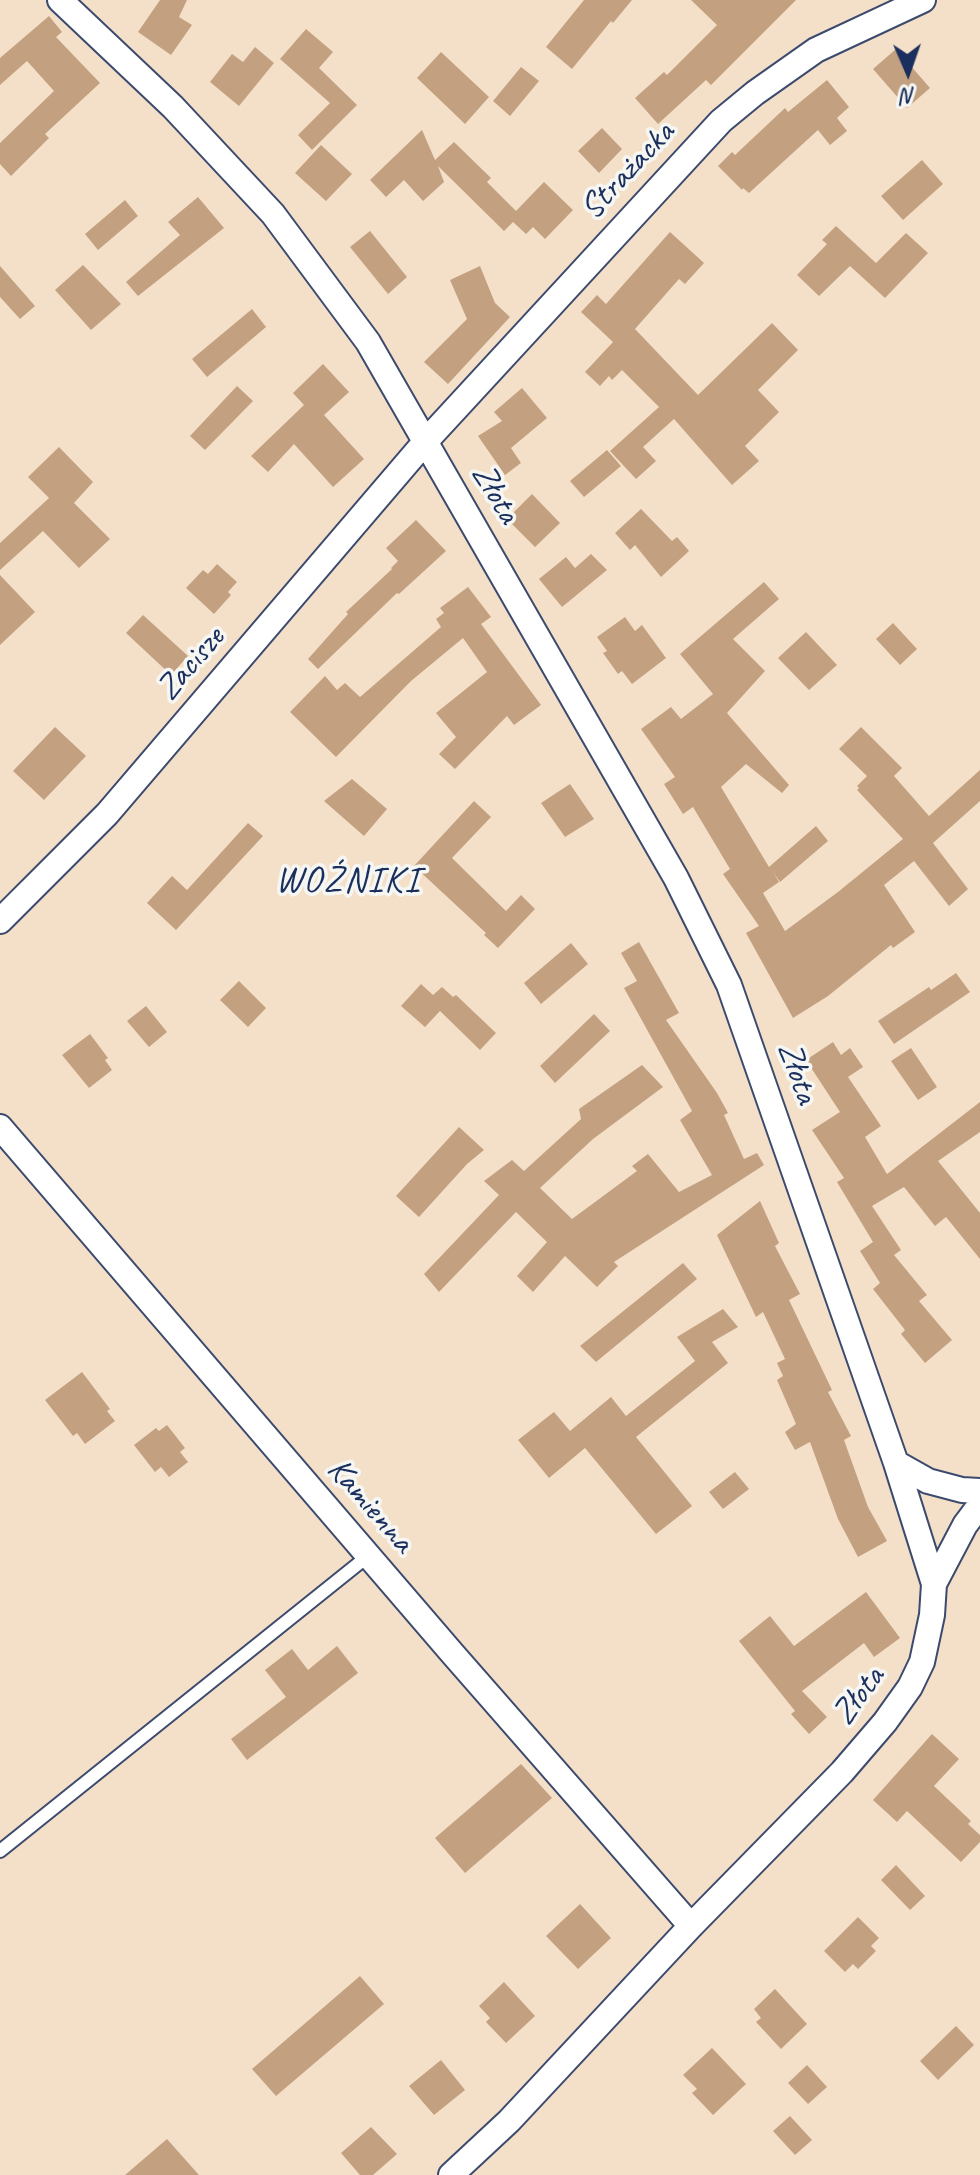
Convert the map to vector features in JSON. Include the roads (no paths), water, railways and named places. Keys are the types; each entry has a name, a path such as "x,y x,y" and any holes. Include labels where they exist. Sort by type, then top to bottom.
{"street":[{"name":"Strażacka","path":"425,442 721,121 816,50 923,0"},
{"name":"Złota","path":"62,1 173,107 273,214 368,342 676,878 729,985 896,1463 934,1584 931,1627 922,1662 910,1687 885,1722 842,1772 691,1926 509,2121 451,2175"},
{"name":"Zacisze","path":"0,921 107,814 425,442"},
{"name":"Kamienna","path":"0,1127 691,1926"},
{"path":"896,1463 928,1481 962,1490 980,1491"},
{"path":"934,1584 965,1525 980,1505"}],"lane":[{"path":"0,1851 368,1556"}],"district":[{"name":"WOŹNIKI","path":"348,882"}]}
